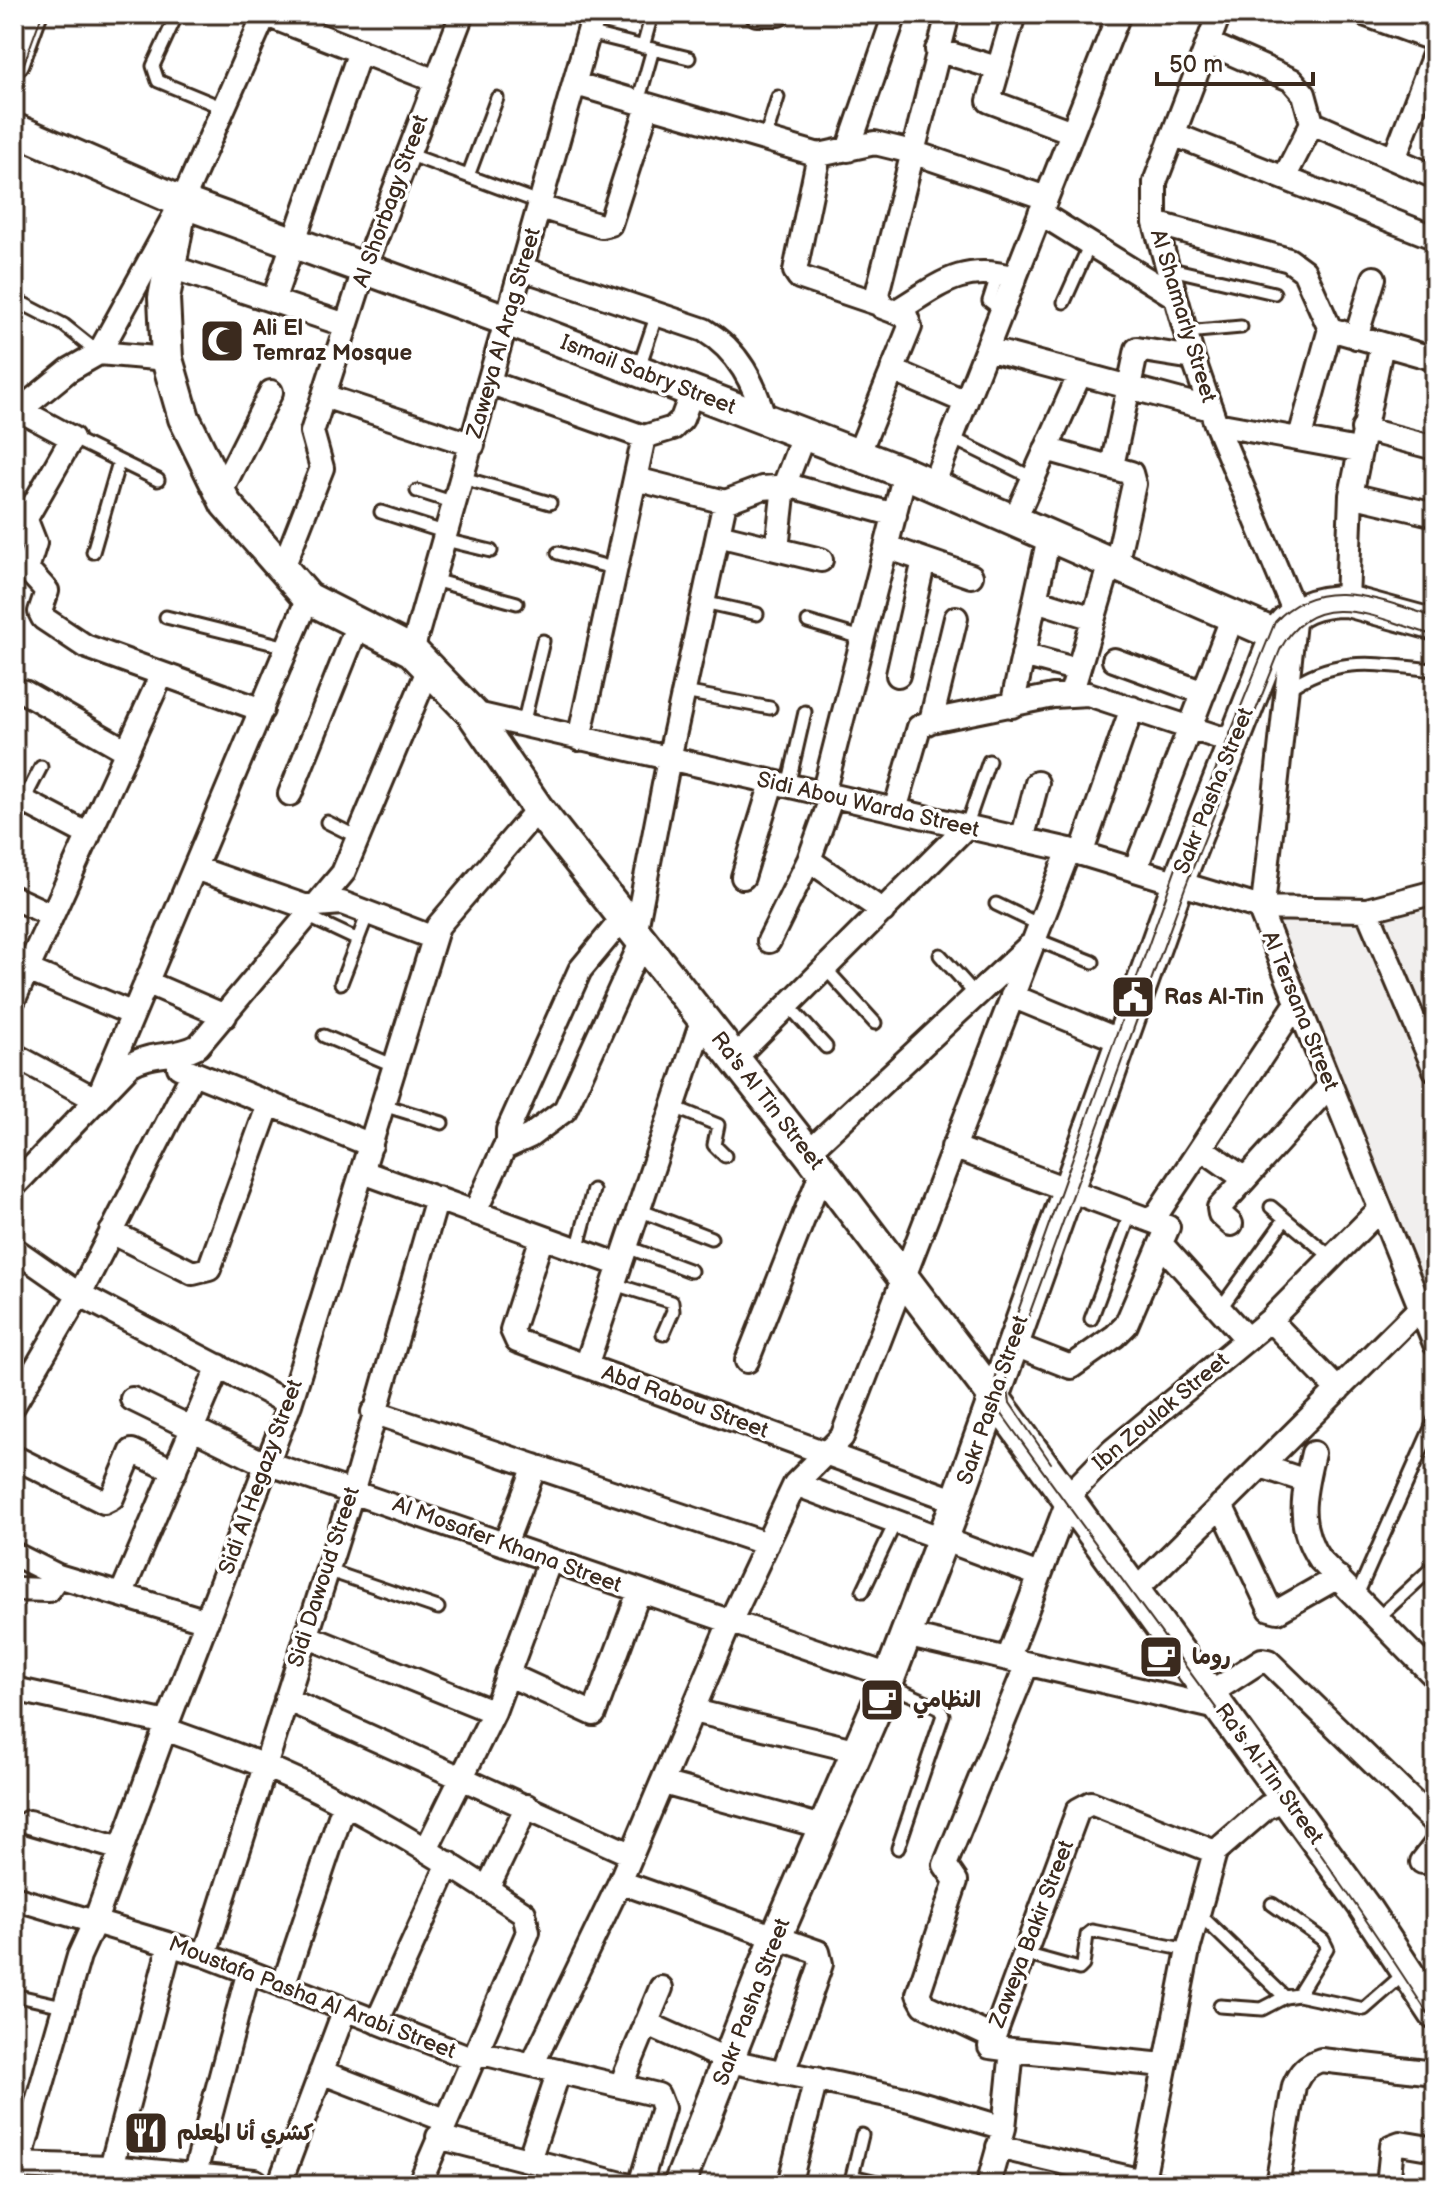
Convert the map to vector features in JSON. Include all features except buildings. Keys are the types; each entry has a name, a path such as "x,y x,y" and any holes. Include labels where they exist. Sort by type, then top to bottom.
{"main road":[{"path":"14,61 31,14"},
{"name":"Ismail Sabry Street","path":"14,129 182,202 365,267 905,473 1233,616 1285,624"},
{"name":"Ra's Al Tin Street","path":"182,202 164,298 167,359 184,418 220,493 308,598 420,660 472,713 538,809 815,1161 993,1396 1216,1701 1408,1971 1435,2014"},
{"path":"1285,624 1314,604 1347,601 1434,622"},
{"name":"Sakr Pasha Street","path":"679,2185 777,1935 888,1680 943,1539 1178,883 1233,742 1285,624"},
{"path":"16,2168 110,2171 254,2185"}],"street":[{"path":"262,710 85,646 41,617 47,591 27,569 35,543 20,530 72,438 17,412 77,365 99,353 182,202 264,14 436,81"},
{"name":"Al Shorbagy Street","path":"282,570 322,468 312,432 346,325 365,267 462,14"},
{"path":"757,14 778,14"},
{"path":"848,150 895,14"},
{"path":"887,308 877,294 948,14"},
{"path":"1014,14 988,94 990,102 1072,132"},
{"path":"933,485 1002,311 1006,276 1043,205 1119,14"},
{"name":"Al Shamarly Street","path":"1219,14 1155,182 1155,223 1193,358 1285,624"},
{"path":"1364,14 1403,21 1435,40"},
{"name":"Zaweya Al Arag Street","path":"152,1056 182,1055 198,1046 343,873 420,660 433,580 591,24"},
{"path":"1208,43 1292,80 1304,94 1312,123 1284,178"},
{"path":"937,50 997,68"},
{"path":"273,301 360,51"},
{"path":"1394,159 1435,52"},
{"path":"576,84 819,155 875,143 912,152 1043,205 1090,244 1174,296"},
{"path":"541,205 601,226 610,224 643,104"},
{"path":"1312,123 1435,177"},
{"path":"1173,134 1433,237"},
{"path":"819,155 795,271 799,277 906,316 910,324 858,455"},
{"path":"1155,223 1295,263 1304,271 1330,329 1300,437"},
{"path":"168,266 346,325"},
{"path":"523,269 704,330 726,346 749,376 765,420"},
{"path":"887,308 956,275 985,271 1006,276"},
{"path":"1356,337 1374,278"},
{"path":"1330,329 1435,359"},
{"path":"1347,601 1351,495 1382,344"},
{"path":"1112,466 1138,348 1193,358"},
{"path":"987,349 1214,417 1300,437 1435,448"},
{"path":"99,353 167,359"},
{"path":"892,370 966,402"},
{"path":"1014,521 1079,376"},
{"path":"491,383 644,437 673,428 682,419 692,392"},
{"path":"220,493 271,392"},
{"path":"324,396 473,445"},
{"path":"777,549 784,486 804,434"},
{"path":"579,739 644,437"},
{"path":"1046,449 1127,470 1134,480 1113,564 1093,618 1071,694"},
{"path":"769,941 809,860 905,473"},
{"path":"636,479 725,502 762,488 784,486 895,515"},
{"path":"1351,495 1435,515"},
{"path":"475,1212 500,1152 508,1144 530,1136 565,1110 633,931 725,502"},
{"path":"718,535 821,560"},
{"path":"1012,706 1049,537"},
{"path":"887,547 971,576"},
{"path":"898,675 924,560"},
{"path":"97,1100 308,598"},
{"path":"1036,600 1093,618"},
{"path":"1135,870 1233,616"},
{"path":"931,721 956,618"},
{"path":"290,794 358,624"},
{"name":"Al Tersana Street","path":"1285,624 1288,689 1261,908 1435,1344"},
{"path":"1023,655 1078,670"},
{"path":"1114,660 1204,693"},
{"path":"14,999 161,676"},
{"path":"24,692 127,751"},
{"path":"895,810 915,732 931,721 1071,694 1088,694 1233,742"},
{"path":"532,2065 620,1882 730,1622 795,1484 842,1437 1012,996 1075,852 1132,708"},
{"name":"Sidi Abou Warda Street","path":"472,713 1075,852 1261,908 1367,910 1435,892"},
{"path":"1022,840 1037,783"},
{"path":"743,877 780,784"},
{"path":"19,805 89,835"},
{"name":"Sidi Al Hegazy Street","path":"16,2168 79,1956 270,1464 438,926 538,809"},
{"path":"735,1058 966,827"},
{"path":"809,860 883,911"},
{"path":"195,868 314,911 335,902 434,938"},
{"path":"14,898 51,915"},
{"path":"1367,910 1435,1070"},
{"path":"508,1144 508,1130 580,970 633,931"},
{"path":"747,1361 815,1161 1036,936"},
{"path":"28,970 133,1014"},
{"path":"146,982 225,1016"},
{"path":"1012,996 1121,1041"},
{"path":"1153,1220 1297,1003"},
{"path":"586,1366 703,1018"},
{"path":"14,1055 97,1100"},
{"path":"14,1186 130,1065 152,1056 371,1145"},
{"path":"14,1405 111,1232 193,1073"},
{"path":"1231,1224 1218,1209 1330,1085"},
{"path":"111,1232 193,1273 209,1269 269,1104"},
{"path":"953,1147 1168,1227 1126,1325 1074,1366 1012,1344"},
{"path":"1201,1148 1245,1179"},
{"path":"363,1172 620,1265"},
{"name":"Sidi Dawoud Street","path":"205,1955 353,1490 437,1198"},
{"name":"Ibn Zoulak Street","path":"992,2037 924,2005 918,1994 956,1881 945,1865 1017,1662 1039,1575 1067,1499 1112,1451 1270,1320 1380,1209"},
{"name":"Abd Rabou Street","path":"542,1237 512,1334 517,1341 957,1501"},
{"path":"1161,1244 1247,1339"},
{"path":"14,1249 77,1293 290,1404"},
{"path":"1135,1591 1420,1308"},
{"path":"1270,1320 1338,1390"},
{"path":"121,1595 219,1366"},
{"name":"Al Mosafer Khana Street","path":"132,1399 270,1464 353,1490 888,1680"},
{"path":"373,1412 767,1544"},
{"path":"14,1457 104,1502 112,1498 132,1451 175,1471"},
{"path":"1313,1453 1301,1504 1304,1528 1319,1559 1379,1617 1427,1656 1435,1677"},
{"path":"505,1544 535,1466"},
{"path":"1261,1466 1306,1481"},
{"path":"795,1484 1039,1575"},
{"path":"1221,1505 1270,1609 1278,1611 1338,1577"},
{"path":"14,1554 58,1576 207,1621"},
{"path":"426,1850 494,1712 550,1560"},
{"path":"14,1589 48,1590 58,1576"},
{"path":"507,1674 594,1714 639,1592"},
{"path":"905,1635 1017,1662 1216,1701 1262,1660 1268,1661 1435,1823"},
{"path":"306,1636 494,1712"},
{"path":"14,1689 166,1726 264,1766 344,1805 449,1863 524,1913 528,1932 471,2058 419,2185"},
{"path":"286,1699 463,1776 630,1854"},
{"path":"694,1711 858,1751"},
{"path":"663,1783 823,1827"},
{"path":"646,2023 730,2061 910,2100 1001,2138 1151,2183 1164,2065 1188,1950 1215,1852 1267,1807 1286,1799"},
{"name":"Zaweya Bakir Street","path":"988,2185 1001,2138 1012,2050 990,2047 992,2037 1078,1810 1084,1804 1091,1803 1215,1852"},
{"path":"283,1986 344,1805"},
{"path":"487,1889 527,1806"},
{"path":"29,1822 121,1849"},
{"path":"377,2022 449,1863"},
{"path":"620,1882 818,1952 821,1960 783,2073"},
{"name":"Moustafa Pasha Al Arabi Street","path":"14,1898 205,1955 471,2058 486,2054 644,2090 663,2100 640,2185"},
{"path":"110,2171 170,1945"},
{"path":"194,2177 248,1974"},
{"path":"621,2085 661,1988"},
{"path":"279,2185 345,2009"},
{"path":"1012,2050 1164,2065"},
{"path":"1277,2185 1294,2086 1309,2064 1321,2060 1435,2073"},
{"path":"529,2160 559,2071"},
{"path":"321,2072 442,2129 529,2160 626,2185"},
{"path":"789,2185 816,2079"},
{"path":"1388,2185 1392,2146 1400,2143 1435,2149"}],"lane":[{"path":"177,14 153,66 153,74 158,81 221,107"},
{"path":"643,104 652,14"},
{"path":"591,24 648,48 689,58"},
{"path":"765,139 778,97"},
{"path":"468,176 497,98"},
{"path":"408,154 541,205"},
{"path":"1064,302 1090,244"},
{"path":"1167,268 1274,293"},
{"path":"14,299 64,325 99,353"},
{"path":"638,371 657,314"},
{"path":"1186,332 1241,327"},
{"path":"72,438 158,480"},
{"path":"952,438 1033,478"},
{"path":"93,552 119,462"},
{"path":"463,478 550,503"},
{"path":"417,491 456,503"},
{"path":"381,512 491,551"},
{"path":"558,553 616,569"},
{"path":"433,580 517,603"},
{"path":"703,602 757,614"},
{"path":"166,617 287,647"},
{"path":"808,622 865,639"},
{"path":"523,725 543,641"},
{"path":"1288,689 1324,668 1351,663 1435,670"},
{"path":"684,692 770,708"},
{"path":"780,784 805,712"},
{"path":"966,827 989,761"},
{"path":"19,805 41,767"},
{"path":"327,822 357,837"},
{"path":"996,904 1036,936 1093,962"},
{"path":"314,911 358,940"},
{"path":"341,983 368,913"},
{"path":"940,955 976,995"},
{"path":"825,968 875,1023"},
{"path":"788,1005 826,1047"},
{"path":"324,1036 395,1066"},
{"path":"383,1105 442,1123"},
{"path":"674,1107 718,1125 714,1145 725,1156"},
{"path":"577,1250 593,1190"},
{"path":"1271,1207 1331,1257"},
{"path":"639,1210 711,1238"},
{"path":"1091,1319 1131,1212"},
{"path":"1220,1309 1285,1219"},
{"path":"620,1265 691,1271"},
{"path":"620,1265 672,1302 673,1311 663,1334"},
{"path":"1357,1595 1435,1419"},
{"path":"863,1591 896,1521"},
{"path":"1379,1617 1435,1565"},
{"path":"327,1570 438,1608"},
{"path":"888,1680 938,1707 943,1715 898,1848"},
{"path":"1272,1904 1323,1940 1327,1948 1298,1995"},
{"path":"1198,1913 1285,1997"},
{"path":"1025,1954 1079,1969 1083,1965 1087,1935 1092,1931 1188,1950"},
{"path":"1220,2006 1262,2009 1285,1997 1298,1995 1364,2009 1408,1971"},
{"path":"14,1995 63,2006"},
{"path":"862,2135 851,2180 890,2185"}],"shaded area":[{"path":"1435,911 1435,1320 1266,914"}],"tram line":[{"path":"14,31 21,14"},
{"path":"14,91 42,14"},
{"path":"1435,617 1373,598 1331,594 1311,598 1293,607 1275,622 1176,868 997,1370 994,1389 999,1410 1276,1791 1435,2025"},
{"path":"1051,1463 1010,1403 1006,1378 1186,885 1280,650 1294,629 1311,617 1330,612 1371,615 1435,636"},
{"path":"14,2179 151,2185"}],"place":[{"name":"Ali El Temraz Mosque","path":"222,341"},
{"name":"Ras Al-Tin","path":"1133,997"},
{"name":"روما","path":"1161,1657"},
{"name":"النظامي","path":"882,1700"},
{"name":"كشري أنا المعلم","path":"146,2133"}]}
